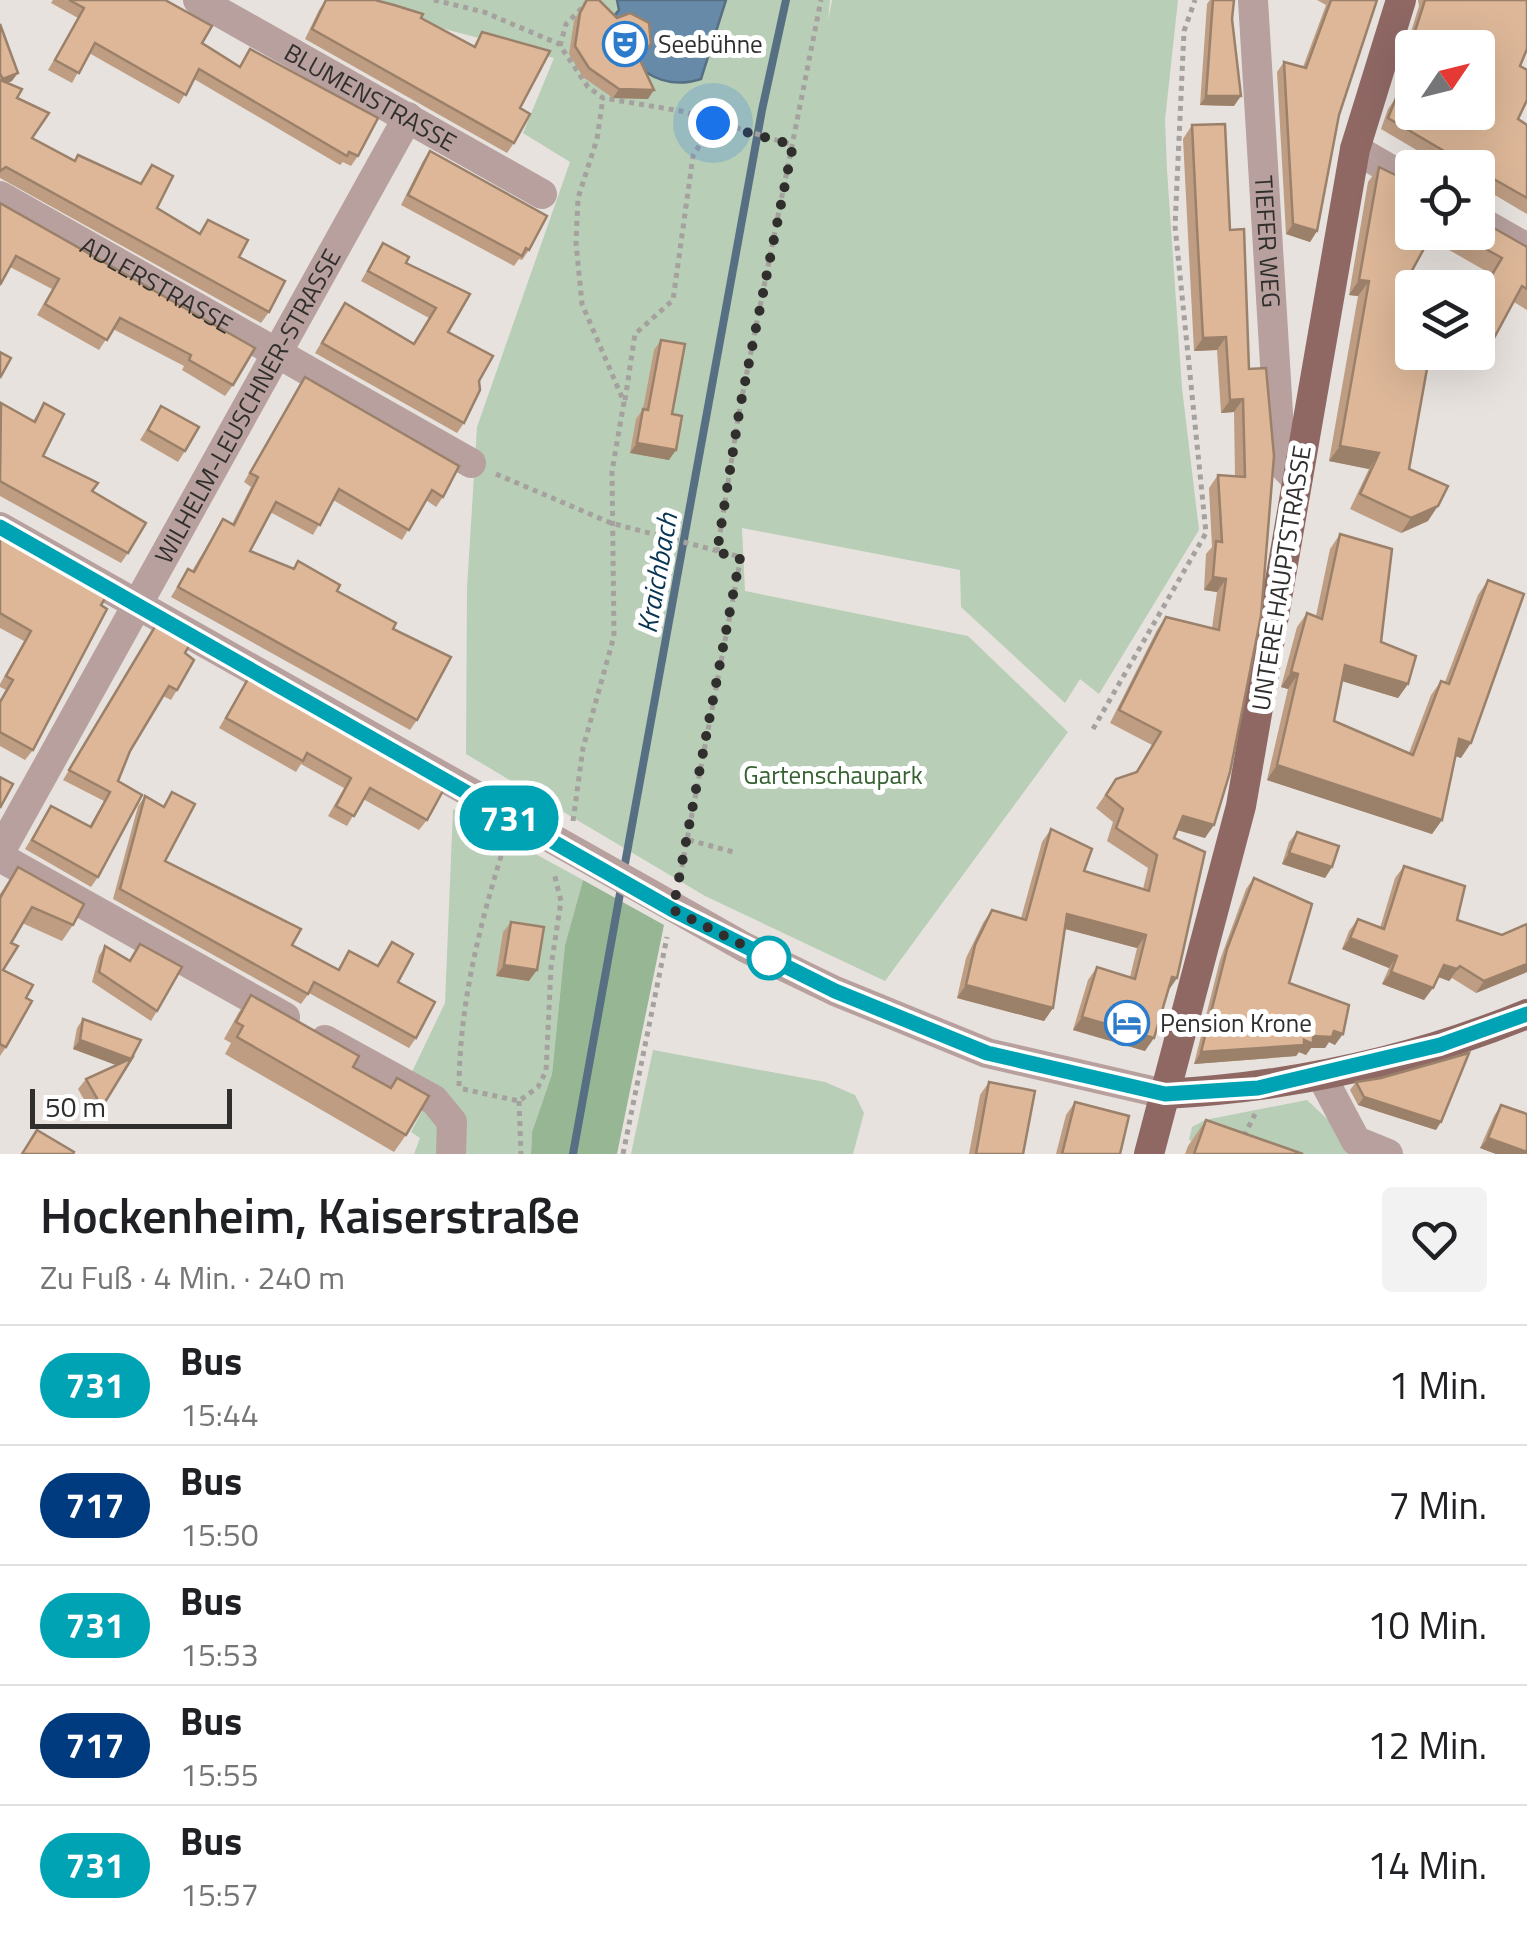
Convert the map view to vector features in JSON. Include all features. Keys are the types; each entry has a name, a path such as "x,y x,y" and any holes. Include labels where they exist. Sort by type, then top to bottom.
{"main road":[{"name":"UNTERE HAUPTSTRASSE","path":"1149,1154 1241,806 1355,149 1401,0"},
{"path":"1165,1094 1258,1088 1321,1075 1470,1036 1527,1014"}],"street":[{"name":"BLUMENSTRASSE","path":"198,0 542,194"},
{"name":"TIEFER WEG","path":"1253,0 1280,463 1297,480"},
{"name":"WILHELM-LEUSCHNER-STRASSE","path":"0,855 408,117"},
{"path":"1355,149 1395,172"},
{"name":"ADLERSTRASSE","path":"0,196 471,463"},
{"path":"1495,230 1527,248"},
{"path":"0,527 673,910 835,991 987,1053 1165,1094"},
{"path":"0,855 434,1100 452,1122 452,1154"},
{"path":"1321,1075 1356,1141 1380,1153"}],"path":[{"path":"434,0 484,12 558,44 602,98 653,106 793,145"},
{"path":"717,552 740,407 821,0"},
{"path":"1094,729 1206,533 1175,226 1184,31 1196,0"},
{"path":"558,44 577,4 587,3 595,11"},
{"path":"578,73 587,68"},
{"path":"646,90 653,106"},
{"path":"602,98 597,139 578,198 576,243 582,304 624,402"},
{"path":"512,820 475,943 460,1025 459,1089 519,1100 538,1087 549,1055 551,966 561,901 554,873 577,811 583,748 614,636 612,471 636,334 674,300 692,156 713,123"},
{"path":"471,463 610,523 740,558 689,840 622,1154"},
{"path":"689,840 737,853"},
{"path":"519,1100 522,1154"},
{"path":"1234,1141 1243,1138 1252,1144"}],"green space":[{"name":"Gartenschaupark","path":"335,0 830,0 828,21 832,0 1178,0 1165,120 1182,388 1199,530 1099,694 1080,679 1065,703 961,607 960,570 742,528 745,591 968,636 1068,732 885,981 705,896 466,754 467,588 477,427 570,162 523,133 554,58"},
{"path":"453,809 583,880 565,945 552,1074 532,1132 531,1154 414,1154 420,1138 411,1132 422,1111 399,1099 445,1003"},
{"path":"583,880 664,925 617,1154 531,1154 532,1132 552,1074 565,945"},
{"path":"653,1050 825,1082 855,1095 864,1113 853,1154 631,1154"},
{"path":"1307,1100 1340,1131 1353,1154 1226,1154 1189,1140 1192,1127 1205,1120"}],"water":[{"path":"617,0 726,0 701,79 670,82 633,62 603,29 619,10"}],"building":[{"path":"69,0 165,0 212,26 202,43 240,67 250,49 378,118 358,156 349,152 347,156 199,69 186,95 95,43 79,73 55,60 84,8"},
{"path":"326,0 375,0 423,14 421,18 475,47 482,32 550,51 520,108 530,114 514,143 312,29"},
{"path":"587,0 599,0 617,18 630,13 649,23 651,44 639,58 654,90 619,89 589,68 575,46 580,13"},
{"path":"1213,0 1234,0 1232,19 1241,96 1206,96"},
{"path":"1331,0 1377,0 1339,115 1317,231 1293,224 1284,62 1306,68"},
{"path":"1425,0 1527,0 1527,49 1520,66 1527,70 1527,100 1518,119 1527,125 1527,198 1495,180 1495,150 1442,150 1408,130 1495,130 1495,30 1415,30"},
{"path":"0,24 18,73 3,79 0,74"},
{"path":"0,80 22,89 17,98 49,113 32,138 75,161 78,155 141,184 152,165 173,176 157,208 200,234 208,220 248,240 239,257 285,281 269,312 6,167 0,171"},
{"path":"1395,100 1395,122 1388,118"},
{"path":"1225,124 1230,230 1244,229 1249,369 1266,368 1274,456 1261,616 1230,772 1214,825 1183,816 1174,838 1205,852 1177,978 1172,977 1154,1038 1082,1017 1097,967 1135,979 1146,935 1067,914 1053,1008 966,985 975,945 992,910 1026,920 1051,829 1092,849 1084,871 1149,891 1157,855 1116,828 1123,809 1106,795 1116,779 1137,772 1161,732 1119,710 1166,617 1219,630 1226,579 1213,577 1216,541 1222,542 1218,475 1245,477 1243,399 1230,400 1226,337 1203,338 1192,125"},
{"path":"430,151 547,216 529,250 526,248 522,256 408,195"},
{"path":"1379,167 1395,175 1395,250 1423,250 1412,270 1395,270 1395,370 1427,370 1409,469 1448,486 1438,506 1411,518 1360,494 1379,453 1340,446 1369,281 1359,280"},
{"path":"0,203 255,348 233,385 189,360 191,355 120,318 107,340 45,304 59,279 16,256 0,285"},
{"path":"1495,229 1527,247 1527,289 1522,286 1495,336 1495,270 1502,258 1488,250 1495,250"},
{"path":"383,243 409,257 406,263 470,294 448,332 493,356 464,423 322,343 345,303 414,344 436,308 368,271"},
{"path":"661,340 685,344 672,414 682,416 676,450 637,443 643,409 648,410"},
{"path":"0,352 11,358 0,378"},
{"path":"305,377 459,466 443,497 432,490 409,530 339,489 320,525 276,502 250,551 294,569 298,561 340,585 337,591 396,623 393,629 451,657 417,720 178,587 188,569 194,572 223,519 234,525 258,477 250,473"},
{"path":"1,403 35,422 44,403 64,414 43,456 98,483 92,491 146,523 128,553 0,481"},
{"path":"161,406 199,427 185,451 148,430"},
{"path":"1340,534 1392,549 1381,642 1416,656 1408,684 1345,665 1334,721 1413,755 1441,681 1449,684 1488,580 1524,594 1471,743 1459,739 1442,820 1277,765 1298,674 1291,672 1307,613 1322,619"},
{"path":"0,535 107,595 101,605 107,609 33,750 0,732 0,702 13,680 6,676 31,631 0,613"},
{"path":"156,625 190,644 185,653 194,660 177,690 169,686 130,751 118,781 142,795 98,877 32,840 51,806 91,827 110,792 69,770"},
{"path":"248,679 445,787 427,820 370,788 354,816 336,806 351,778 307,753 303,761 226,718"},
{"path":"0,777 13,784 0,808"},
{"path":"172,792 195,804 165,861 301,929 292,945 339,970 349,951 378,966 392,942 413,954 398,982 435,1002 416,1038 314,982 308,994 120,889 145,796 164,807"},
{"path":"1297,832 1339,846 1332,867 1289,853"},
{"path":"1404,866 1465,886 1457,920 1502,935 1527,924 1527,964 1484,981 1460,966 1457,969 1444,965 1433,988 1391,972 1397,956 1350,938 1358,919 1384,929"},
{"path":"18,867 84,904 73,925 32,907 11,943 18,946 3,970 33,985 26,998 32,1001 6,1047 0,1044 0,898"},
{"path":"1254,878 1312,904 1289,983 1349,1005 1343,1034 1334,1031 1332,1037 1313,1036 1313,1044 1304,1040 1304,1045 1201,1052 1227,949"},
{"path":"511,922 544,927 537,970 504,965"},
{"path":"140,944 182,967 157,1011 99,972 105,946 130,961"},
{"path":"251,995 359,1056 353,1067 391,1088 397,1078 429,1096 406,1135 237,1037 243,1026 236,1022"},
{"path":"83,1019 141,1040 131,1059 80,1040"},
{"path":"1469,1053 1441,1122 1364,1097 1356,1082 1381,1078"},
{"path":"132,1058 102,1107 86,1079"},
{"path":"989,1082 1035,1091 1023,1154 976,1154"},
{"path":"1075,1102 1129,1116 1120,1154 1062,1154"},
{"path":"1501,1105 1527,1114 1527,1152 1488,1138"},
{"path":"1206,1120 1303,1154 1194,1154"},
{"path":"37,1130 74,1152 73,1154 22,1154"}],"waterway":[{"name":"Kraichbach","path":"624,869 762,110 786,0"},
{"name":"Kraichbach","path":"573,1154 621,888"}],"bus line":[{"name":"731","path":"0,527 673,910 835,991 987,1053 1165,1094 1258,1088 1440,1045 1486,1032 1527,1014"}],"place":[{"name":"Seebühne","path":"625,44"},
{"name":"Pension Krone","path":"1127,1023"}],"route":[{"path":"713,123 793,145 740,407 717,552 740,558 673,910 769,958"}]}
